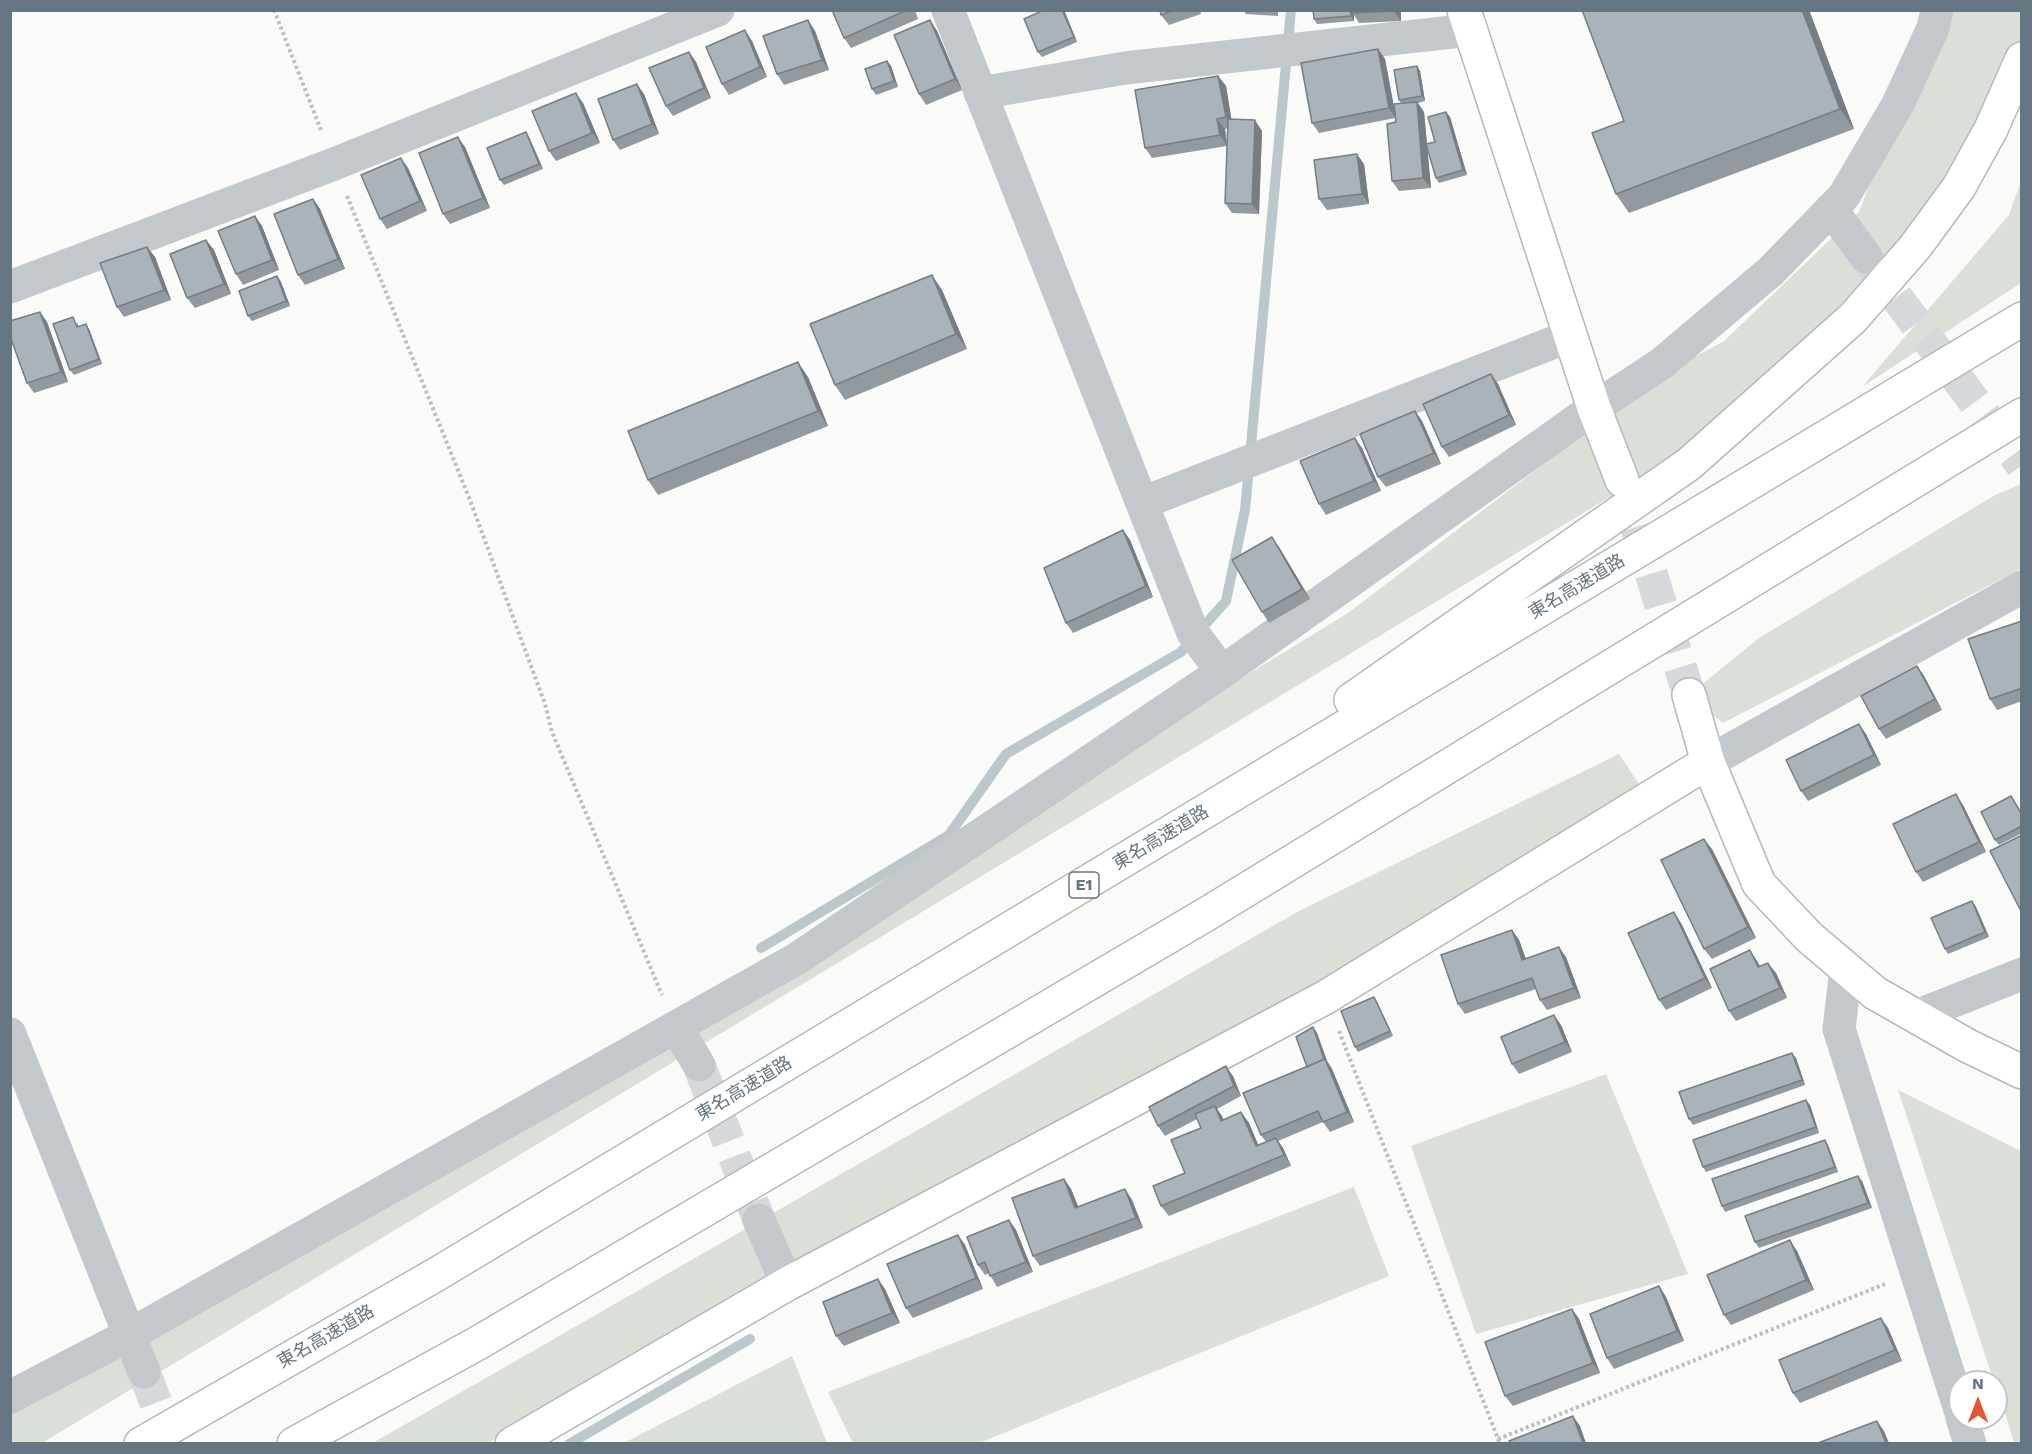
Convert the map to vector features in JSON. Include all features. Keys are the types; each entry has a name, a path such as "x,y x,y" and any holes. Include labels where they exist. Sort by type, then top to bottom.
{"main road":[{"path":"1467,20 1594,408 1622,480"},
{"path":"906,992 1263,762 1689,464 1852,318 1915,248 1959,187 1991,129 2022,59"},
{"name":"東名高速道路","path":"141,1443 436,1274 2022,319"},
{"path":"294,1443 478,1343 1194,921 2022,414"},
{"path":"1913,481 2022,432"},
{"path":"1689,695 1708,762 1759,884 1809,937 1875,993 1968,1046 2022,1072"},
{"path":"512,1443 787,1284 1326,997 1708,762"}],"street":[{"path":"10,286 334,164 718,10"},
{"path":"948,10 1193,633 1222,672"},
{"path":"10,1397 129,1335 798,958 1222,672 1594,408 1661,364 1770,271 1844,196 1898,104 1932,28 1937,10"},
{"path":"981,93 1125,68 1467,20"},
{"path":"1831,209 1866,257"},
{"path":"1142,503 1570,336"},
{"path":"1708,762 2022,587"},
{"path":"1846,969 1839,1029 1948,1372"},
{"path":"1916,1016 2022,974"},
{"path":"676,1027 699,1065"},
{"path":"10,1034 144,1372"},
{"path":"759,1220 787,1284"}],"path":[{"path":"274,10 470,500 545,704 552,732 676,1027"},
{"path":"1326,997 1499,1441 1916,1271"}],"shaded area":[{"path":"1935,11 2021,11 2021,40 2008,95 1910,246 1639,499 1594,408 1723,342 1859,212"},
{"path":"2021,181 2021,283 1862,387 2009,215"},
{"path":"1587,431 1618,492 42,1443 11,1444 11,1389 624,1056 1348,613"},
{"path":"2021,484 2021,569 1723,723 1689,695 1759,638 1995,495"},
{"path":"1619,754 1641,787 1258,1018 919,1199 488,1443 371,1444 1299,911"},
{"path":"1606,1074 1688,1274 1476,1334 1411,1146"},
{"path":"1898,1090 2021,1151 2021,1443 2014,1443 2008,1423 2008,1370 1990,1370"},
{"path":"1354,1187 1389,1276 979,1443 853,1443 828,1392"},
{"path":"792,1356 827,1443 624,1443"}],"building":[{"path":"832,10 907,10 844,38"},
{"path":"1044,10 1062,10 1074,37 1038,52 1024,19"},
{"path":"1160,10 1174,10 1161,15"},
{"path":"1313,10 1350,10 1351,16 1314,19"},
{"path":"1352,10 1394,10 1394,11 1352,13"},
{"path":"1582,10 1802,10 1840,109 1616,194 1592,133 1624,121"},
{"path":"808,20 822,60 777,74 763,36"},
{"path":"930,20 955,79 919,94 894,35"},
{"path":"745,30 760,67 722,84 706,47"},
{"path":"1378,49 1389,108 1312,123 1301,63"},
{"path":"689,52 704,88 666,106 649,68"},
{"path":"887,61 894,81 872,89 865,69"},
{"path":"1417,66 1422,96 1399,100 1394,70"},
{"path":"1218,76 1226,117 1217,119 1220,135 1145,148 1135,90"},
{"path":"637,84 652,124 613,140 598,99"},
{"path":"576,93 592,133 549,151 532,111"},
{"path":"1417,102 1423,178 1392,181 1387,124 1396,122 1394,104"},
{"path":"1446,112 1463,170 1436,178 1426,144 1435,142 1428,117"},
{"path":"1228,119 1255,120 1252,204 1225,203"},
{"path":"526,132 539,164 500,180 487,148"},
{"path":"458,137 483,198 443,214 419,153"},
{"path":"1357,154 1362,194 1319,199 1314,160"},
{"path":"401,158 420,201 380,219 361,175"},
{"path":"313,199 338,259 298,275 274,214"},
{"path":"255,216 272,260 236,274 218,231"},
{"path":"206,240 224,284 187,298 170,254"},
{"path":"147,247 164,290 117,307 100,263"},
{"path":"932,275 956,334 835,385 810,324"},
{"path":"277,276 286,301 248,316 239,291"},
{"path":"40,312 61,372 27,383 10,336 10,321"},
{"path":"73,317 77,327 86,324 99,359 70,370 53,324"},
{"path":"798,362 818,411 648,480 628,431"},
{"path":"1491,374 1509,415 1442,447 1423,404"},
{"path":"1415,411 1434,453 1378,477 1360,434"},
{"path":"1355,438 1374,481 1319,504 1300,461"},
{"path":"1123,530 1146,586 1066,623 1044,568"},
{"path":"1272,537 1302,589 1262,612 1232,560"},
{"path":"2022,621 2022,688 1990,699 1968,639"},
{"path":"1917,666 1935,699 1879,729 1861,696"},
{"path":"1859,724 1874,755 1801,791 1786,760"},
{"path":"1956,794 1979,842 1916,872 1893,824"},
{"path":"2011,796 2022,815 2022,826 1995,840 1981,812"},
{"path":"2022,835 2022,913 1990,851"},
{"path":"1704,839 1748,927 1704,949 1661,860"},
{"path":"1972,901 1985,932 1945,949 1931,918"},
{"path":"1674,912 1705,978 1659,1000 1628,933"},
{"path":"1512,930 1522,960 1559,947 1574,988 1540,1000 1532,978 1458,1004 1441,955"},
{"path":"1750,950 1758,967 1768,963 1780,988 1729,1011 1710,969"},
{"path":"1374,997 1390,1031 1355,1047 1341,1011"},
{"path":"1554,1015 1565,1042 1512,1064 1501,1037"},
{"path":"1313,1027 1324,1059 1307,1067 1296,1037"},
{"path":"1792,1053 1802,1080 1689,1119 1679,1092"},
{"path":"1325,1059 1347,1112 1323,1122 1318,1111 1261,1135 1243,1093"},
{"path":"1226,1066 1234,1086 1158,1126 1149,1107"},
{"path":"1806,1100 1816,1127 1703,1167 1693,1140"},
{"path":"1215,1106 1221,1121 1241,1112 1256,1146 1276,1138 1284,1155 1161,1206 1153,1186 1185,1173 1171,1140 1201,1128 1195,1114"},
{"path":"1825,1140 1835,1167 1722,1206 1712,1179"},
{"path":"1858,1176 1868,1203 1755,1242 1745,1216"},
{"path":"1064,1179 1075,1208 1125,1189 1136,1218 1033,1256 1012,1198"},
{"path":"1009,1220 1026,1262 990,1276 985,1262 978,1265 967,1237"},
{"path":"958,1235 976,1278 906,1308 887,1264"},
{"path":"1790,1240 1806,1280 1724,1315 1707,1275"},
{"path":"878,1279 892,1313 836,1336 823,1302"},
{"path":"1659,1286 1677,1331 1607,1358 1590,1314"},
{"path":"1572,1309 1593,1363 1505,1396 1485,1342"},
{"path":"1881,1318 1895,1350 1793,1393 1779,1360"},
{"path":"1573,1416 1583,1443 1510,1443 1509,1441"},
{"path":"1877,1421 1886,1443 1818,1443"}],"waterway":[{"path":"761,948 949,835 1006,754 1181,652 1226,601 1245,510 1291,10"},
{"path":"569,1444 750,1339"}],"tunnel":[{"path":"1867,258 2022,465"},
{"path":"1622,480 1689,695"},
{"path":"699,1065 759,1220"},
{"path":"144,1372 172,1444"}]}
